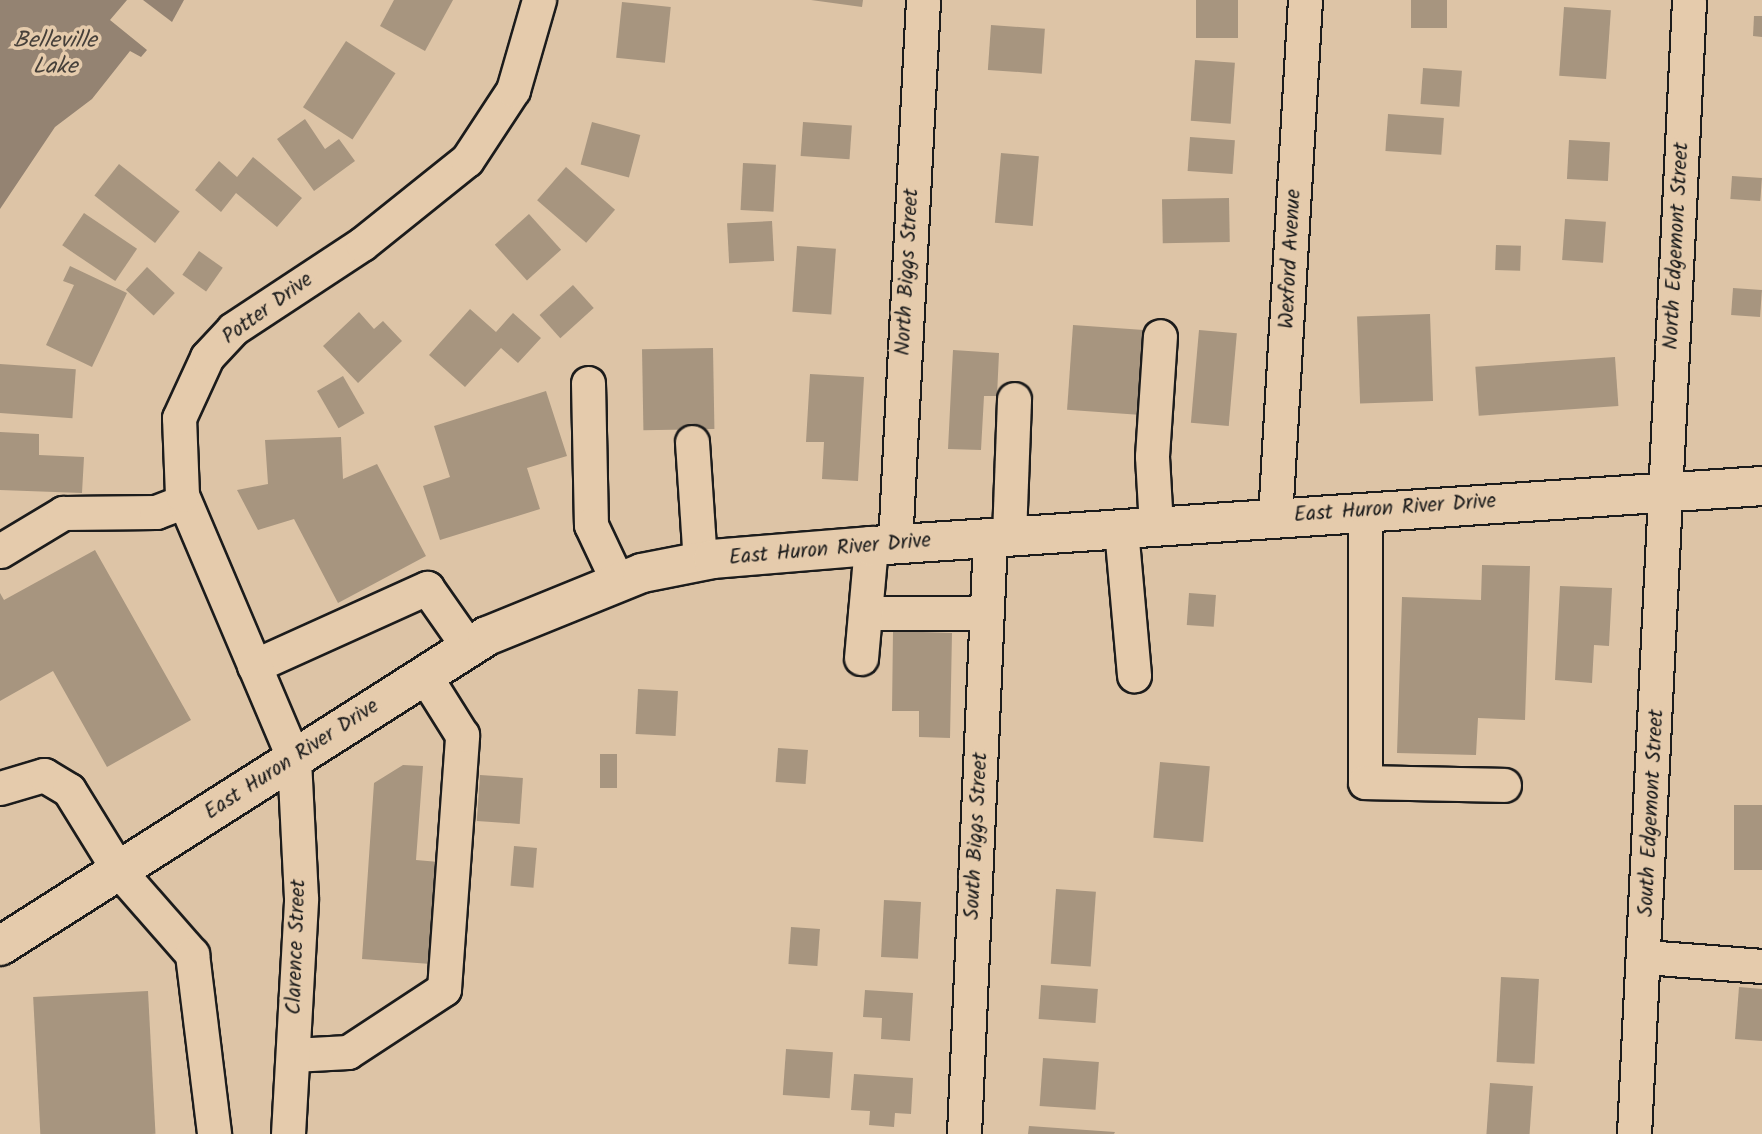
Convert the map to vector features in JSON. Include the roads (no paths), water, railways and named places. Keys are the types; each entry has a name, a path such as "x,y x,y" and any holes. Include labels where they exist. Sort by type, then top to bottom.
{"main road":[{"name":"East Huron River Drive","path":"0,946 469,648 534,612 618,582 700,562 883,545 1762,486"}],"street":[{"name":"Potter Drive","path":"294,759 184,501 177,471 179,418 207,357 233,329 362,244 467,160 513,90 540,0"},
{"name":"North Biggs Street","path":"861,658 865,614 883,545 923,0"},
{"name":"Wexford Avenue","path":"1275,517 1305,0"},
{"name":"North Edgemont Street","path":"1667,491 1689,0"},
{"path":"1134,675 1138,527 1152,456 1160,336"},
{"path":"588,383 591,525 618,582"},
{"name":"South Biggs Street","path":"964,1134 987,614 999,537 1014,399"},
{"path":"692,442 700,562"},
{"name":"South Edgemont Street","path":"1634,1134 1667,491"},
{"path":"0,551 63,513 156,512 184,501"},
{"path":"1365,511 1365,782 1504,785"},
{"path":"254,666 427,588 469,648"},
{"path":"865,614 987,614"},
{"path":"293,1055 348,1052 444,989 462,735 425,676"},
{"name":"Clarence Street","path":"288,1134 301,898 294,759"},
{"path":"0,788 44,775 69,790 119,871 192,954 214,1134"},
{"path":"1645,957 1762,966"}],"water":[{"name":"Belleville Lake","path":"0,0 127,0 110,20 147,50 141,57 130,51 92,99 55,127 0,209"},
{"name":"Belleville Lake","path":"143,0 184,0 172,22"}]}
